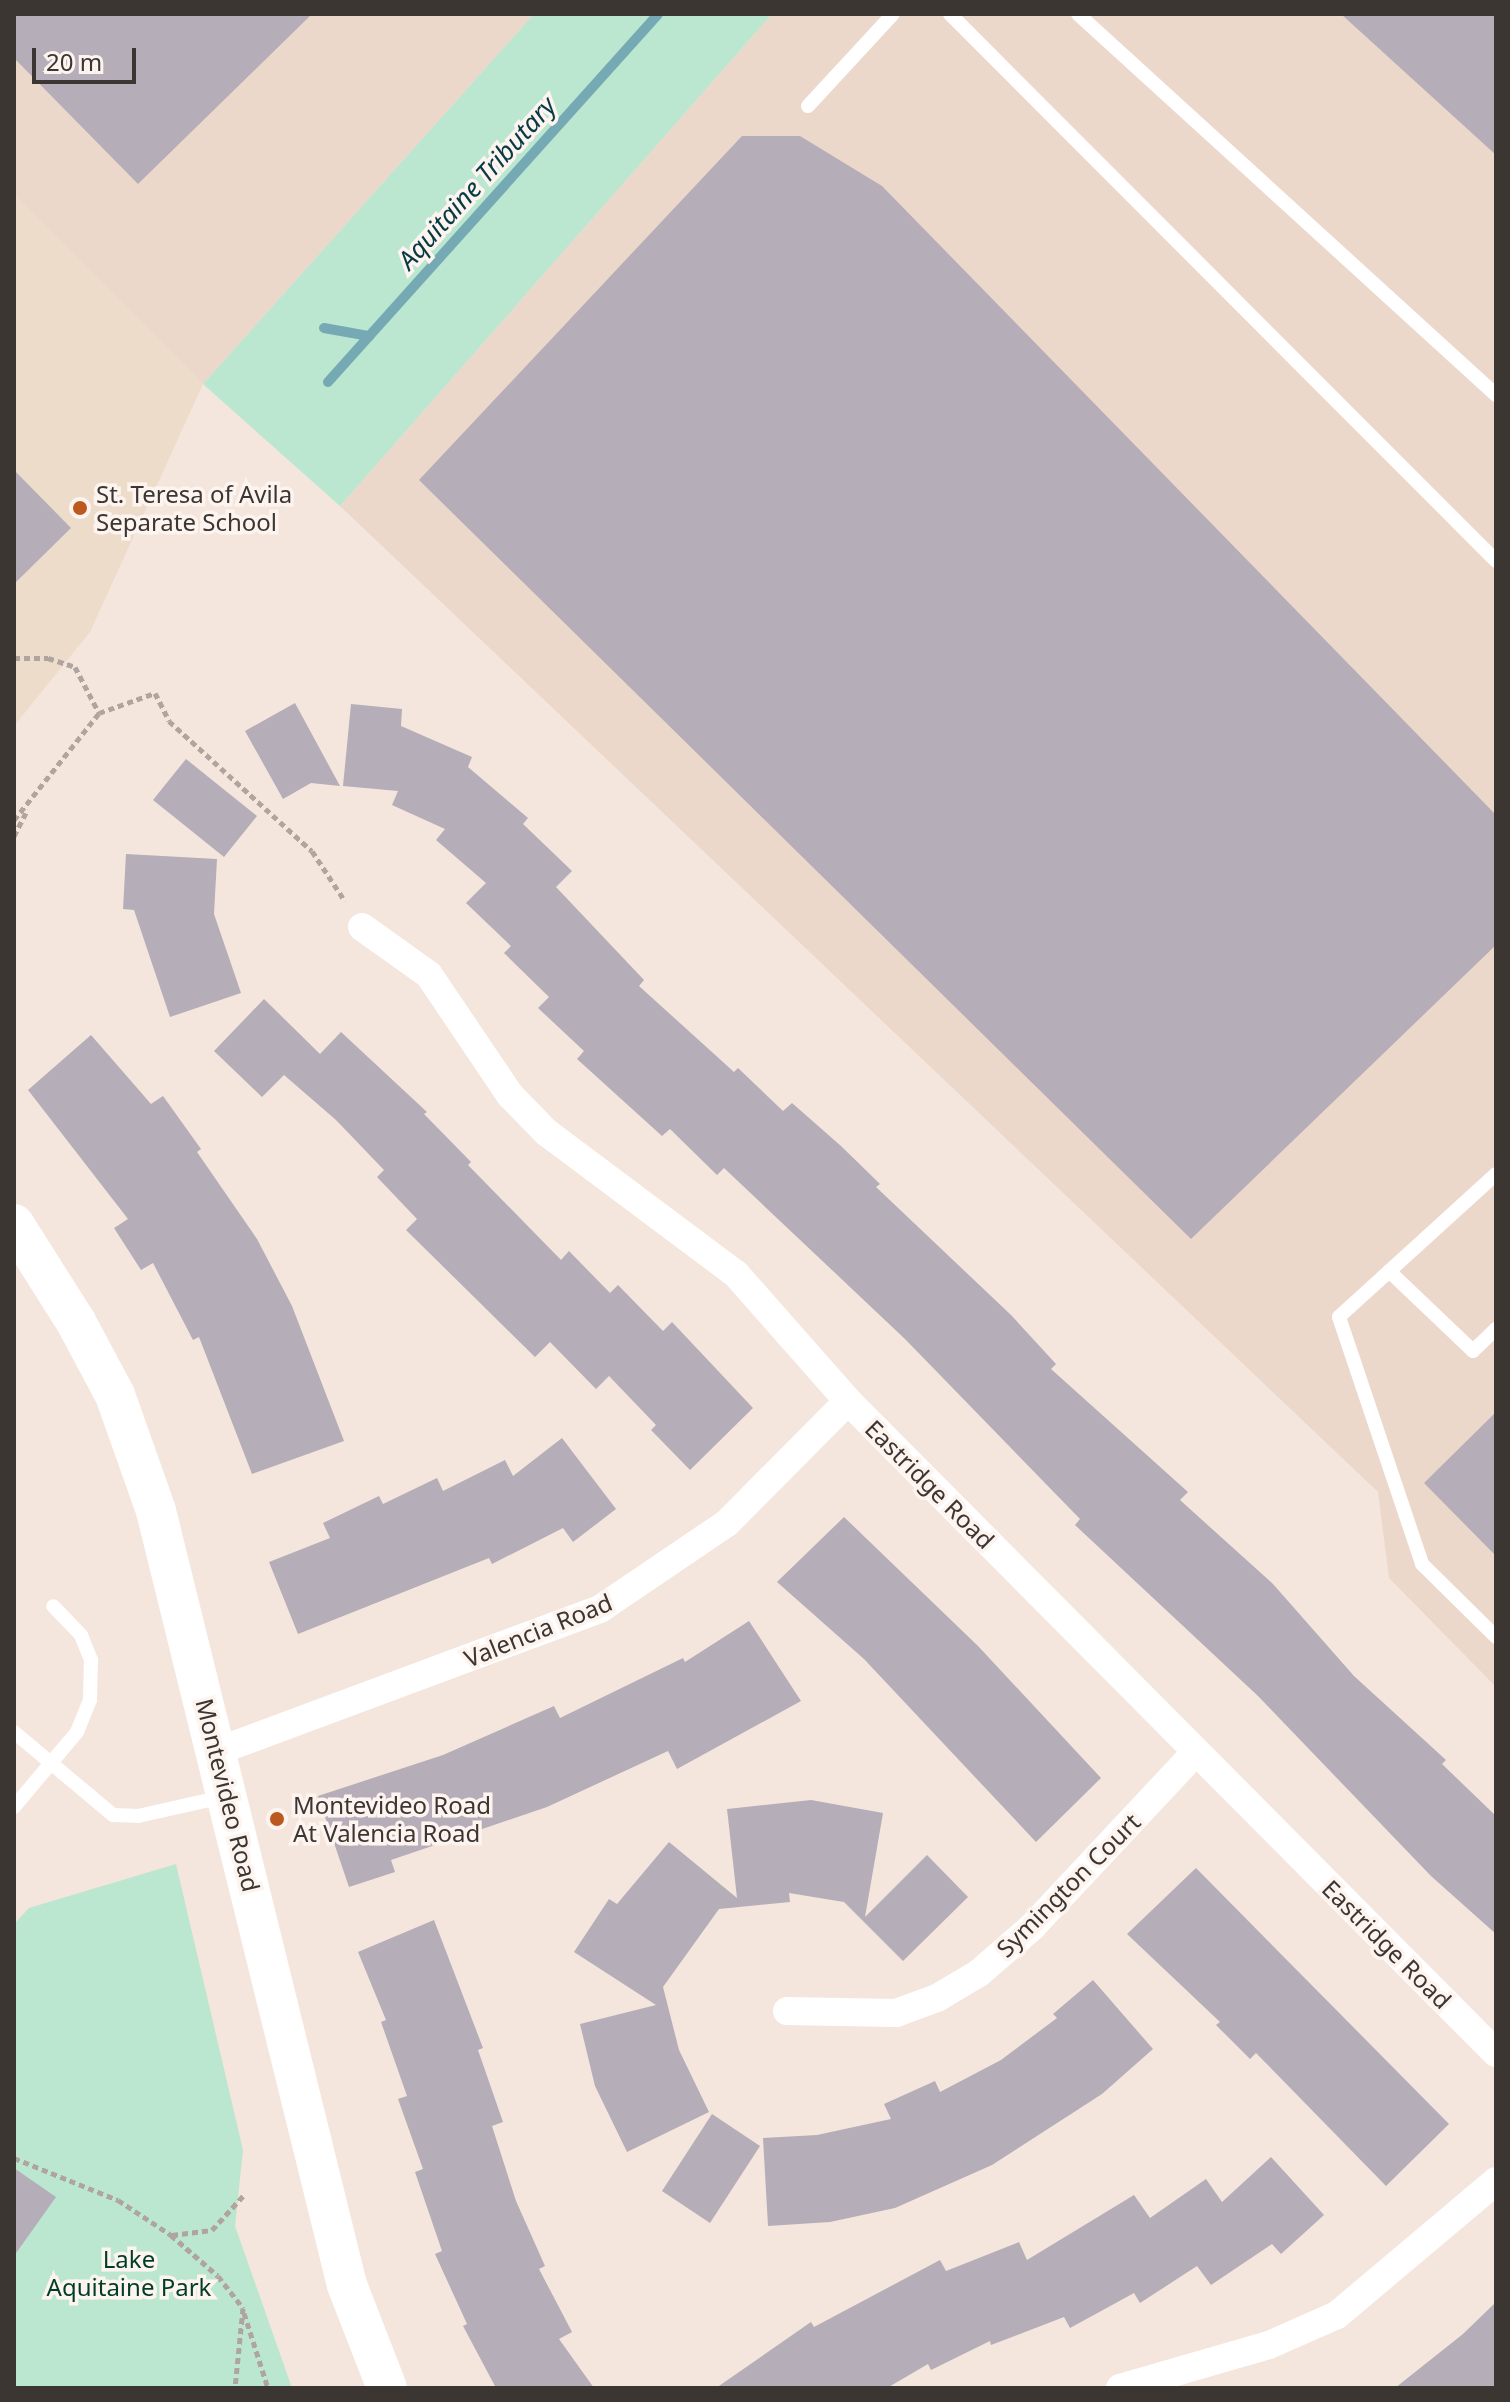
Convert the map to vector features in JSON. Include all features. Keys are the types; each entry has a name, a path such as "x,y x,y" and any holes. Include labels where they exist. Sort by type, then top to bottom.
{"street":[{"name":"Eastridge Road","path":"362,927 429,975 510,1095 546,1132 736,1274 848,1401 1496,2053"},
{"name":"Montevideo Road","path":"14,1224 76,1322 115,1395 156,1511 218,1751 347,2285 387,2388"},
{"name":"Valencia Road","path":"218,1751 600,1609 727,1523 848,1401"},
{"name":"Symington Court","path":"787,2011 896,2013 937,1998 979,1973 1032,1927 1195,1753"},
{"path":"1120,2388 1269,2345 1337,2315 1496,2181"}],"lane":[{"path":"808,106 893,14"},
{"path":"950,14 1496,561"},
{"path":"1078,14 1496,395"},
{"path":"1496,1174 1339,1317 1422,1564 1496,1637"},
{"path":"1389,1271 1473,1351 1496,1329"},
{"path":"14,1807 77,1732 90,1700 91,1660 81,1635 53,1606"},
{"path":"14,1732 113,1815 138,1816 227,1796"}],"path":[{"path":"14,658 48,658 75,667 99,713"},
{"path":"14,836 30,805 99,713 155,693 169,721 312,851 362,927"},
{"path":"14,820 30,805"},
{"path":"14,2158 118,2200 171,2235 218,2276 243,2308 268,2388"},
{"path":"171,2235 212,2230 244,2195"},
{"path":"235,2388 243,2308"}],"shaded area":[{"path":"14,14 534,14 203,384 14,195"},
{"path":"772,14 1496,14 1496,1687 1389,1578 1378,1492 340,506"},
{"name":"St. Teresa of Avila Separate School","path":"14,195 203,384 90,632 14,726"}],"green space":[{"path":"534,14 772,14 340,506 203,384"},
{"name":"Lake Aquitaine Park","path":"176,1864 243,2150 235,2226 292,2388 14,2388 14,1924 29,1908"}],"building":[{"path":"14,14 312,14 138,184 14,58"},
{"path":"1341,14 1496,14 1496,155"},
{"path":"742,136 800,136 882,186 1496,815 1496,945 1191,1239 419,480"},
{"path":"14,470 71,528 14,584"},
{"path":"295,703 340,786 311,783 283,799 245,731"},
{"path":"351,704 402,709 401,726 472,757 468,767 528,818 523,824 572,871 556,887 644,980 639,986 734,1072 738,1068 783,1111 792,1103 841,1146 880,1184 876,1187 1011,1315 1056,1364 1051,1369 1188,1492 1180,1500 1273,1584 1354,1676 1446,1760 1442,1764 1496,1816 1496,1934 1431,1876 1258,1696 1075,1525 1080,1519 905,1339 724,1168 717,1175 670,1129 662,1136 577,1059 584,1051 538,1008 549,997 504,953 511,946 466,903 486,883 436,840 445,829 392,805 398,791 343,786"},
{"path":"186,759 257,816 224,857 153,800"},
{"path":"126,854 217,859 214,914 241,993 170,1017 134,910 123,909"},
{"path":"264,999 320,1054 341,1032 427,1112 424,1114 471,1162 468,1165 561,1260 569,1251 610,1293 618,1285 663,1331 672,1322 753,1408 690,1470 651,1430 656,1425 609,1376 596,1389 550,1342 535,1357 406,1230 417,1219 377,1177 384,1170 336,1120 284,1075 262,1097 214,1051"},
{"path":"91,1035 151,1104 163,1096 201,1149 197,1152 257,1239 292,1306 344,1441 252,1474 199,1337 193,1340 153,1263 141,1270 114,1228 128,1219 28,1090"},
{"path":"1496,1412 1496,1556 1424,1483"},
{"path":"562,1438 616,1509 573,1542 563,1528 492,1564 489,1558 298,1634 269,1562 330,1538 323,1523 379,1496 383,1504 437,1478 443,1491 505,1460 513,1476"},
{"path":"844,1517 978,1646 1101,1778 1036,1842 864,1659 777,1582"},
{"path":"749,1621 801,1701 677,1769 668,1751 547,1807 391,1860 395,1872 349,1887 318,1796 443,1755 554,1706 560,1718 683,1658 685,1662"},
{"path":"811,1800 883,1813 865,1917 927,1855 968,1897 903,1961 844,1902 789,1893 790,1902 719,1909 663,1987 679,2050 709,2112 627,2152 595,2086 580,2024 656,2005 574,1952 609,1899 617,1904 669,1842 737,1898 727,1809"},
{"path":"1196,1868 1449,2124 1386,2186 1256,2053 1250,2059 1216,2025 1220,2022 1127,1934"},
{"path":"434,1920 483,2048 478,2050 503,2122 492,2126 516,2201 545,2266 539,2269 572,2332 559,2339 594,2388 496,2388 463,2326 467,2324 435,2254 442,2251 415,2172 423,2169 398,2099 407,2096 381,2022 386,2020 358,1952"},
{"path":"1093,1980 1153,2049 1102,2094 992,2165 895,2208 830,2222 768,2226 763,2138 817,2135 891,2119 884,2104 935,2081 940,2092 1001,2060 1057,2018 1053,2014"},
{"path":"712,2114 760,2146 710,2223 662,2191"},
{"path":"1271,2157 1324,2215 1281,2254 1272,2244 1211,2285 1197,2266 1140,2303 1134,2293 1070,2328 1064,2317 991,2345 990,2341 931,2370 928,2364 887,2388 716,2388 811,2322 814,2327 940,2260 946,2271 1019,2242 1027,2260 1134,2195 1150,2218 1206,2179 1222,2202"},
{"path":"14,2168 56,2197 14,2256"},
{"path":"1496,2302 1496,2388 1395,2388 1463,2334"}],"waterway":[{"name":"Aquitaine Tributary","path":"328,382 658,14"},
{"path":"324,328 369,336"}],"place":[{"name":"St. Teresa of Avila Separate School","path":"80,508"},
{"name":"Montevideo Road At Valencia Road","path":"277,1819"}]}
